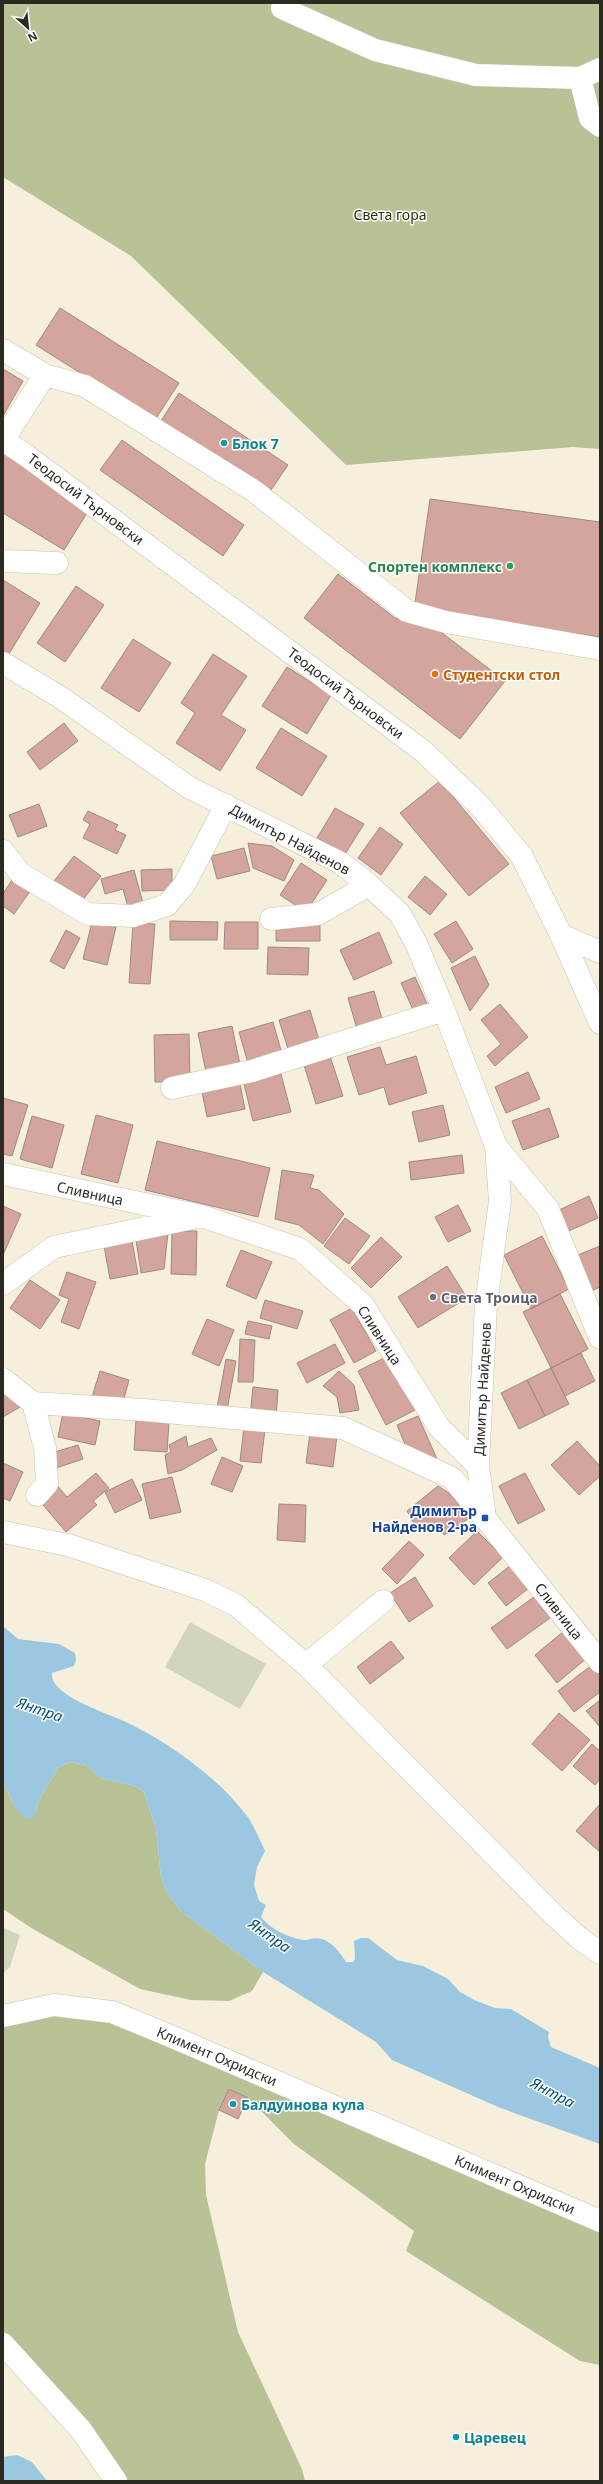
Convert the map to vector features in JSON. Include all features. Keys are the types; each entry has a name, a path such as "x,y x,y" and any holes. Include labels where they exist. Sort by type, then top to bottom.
{"street":[{"path":"282,8 375,50 469,74 580,78 600,69"},
{"path":"580,78 590,118 600,126"},
{"path":"3,350 45,375 85,386 254,491 407,610 446,622 600,649"},
{"path":"3,440 45,375"},
{"name":"Теодосий Търновски","path":"3,440 27,456 423,751 482,807 521,855 561,935 600,1023"},
{"path":"3,561 57,563"},
{"name":"Димитър Найденов","path":"3,663 60,697 190,788 341,863 369,885 400,914 416,943 444,1010 496,1146 500,1201 486,1304 478,1466"},
{"path":"3,851 21,874 88,914 133,916 167,905 184,886 226,805"},
{"path":"271,919 318,914 369,885"},
{"path":"561,935 600,952"},
{"path":"172,1088 252,1071 444,1010"},
{"name":"Димитър Найденов","path":"496,1146 548,1209 600,1338"},
{"name":"Сливница","path":"3,1174 201,1216 300,1249 363,1305 438,1427 478,1466"},
{"path":"3,1284 54,1247 201,1216"},
{"path":"3,1379 33,1403 45,1448 47,1484 37,1494"},
{"name":"Сливница","path":"33,1403 144,1410 343,1428 452,1478 600,1662"},
{"path":"478,1466 485,1518"},
{"path":"3,1532 68,1545 205,1590 236,1605 306,1665 554,1915 579,1938 600,1953"},
{"path":"306,1665 383,1600"},
{"name":"Климент Охридски","path":"3,2016 54,2005 112,2012 176,2038 600,2221"},
{"path":"3,2344 81,2430 116,2481"}],"green space":[{"name":"Света гора","path":"3,3 600,3 600,449 573,447 346,465 131,256 3,177"},
{"path":"190,1622 266,1664 240,1709 165,1667"},
{"path":"70,1762 86,1765 101,1778 135,1786 144,1792 156,1829 161,1877 167,1893 181,1911 263,1972 252,1991 229,2001 191,2000 140,1989 33,1929 3,1909 3,1783 15,1807 36,1814 39,1801 57,1768"},
{"path":"3,1928 20,1935 10,1967 3,1973"},
{"path":"112,2012 600,2221 600,2365 580,2361 406,2251 414,2231 294,2144 248,2098 229,2089 219,2110 205,2164 206,2195 238,2332 302,2469 305,2481 116,2481 3,2344 3,2016"}],"water":[{"name":"Янтра","path":"3,1626 18,1639 59,1644 75,1653 76,1660 74,1666 52,1673 54,1681 60,1689 80,1702 124,1721 158,1739 207,1774 235,1802 250,1820 265,1851 257,1867 254,1885 259,1901 266,1905 261,1917 269,1925 286,1935 298,1939 322,1939 336,1948 346,1962 353,1962 355,1959 354,1941 361,1938 368,1938 397,1960 423,1966 448,1979 460,1992 474,2000 495,2008 511,2009 549,2032 548,2037 551,2047 600,2068 600,2144 498,2107 392,2060 376,2042 263,1972 181,1911 167,1893 161,1877 156,1829 144,1792 135,1786 101,1778 86,1765 70,1762 57,1768 39,1801 36,1814 31,1819 24,1817 15,1807 3,1783"},
{"path":"17,2455 32,2462 47,2481 3,2481 3,2457"}],"building":[{"path":"60,308 179,383 155,420 36,345"},
{"path":"3,369 23,381 3,416"},
{"name":"Блок 7","path":"179,393 288,465 269,493 161,421"},
{"path":"122,440 244,525 223,556 100,470"},
{"path":"3,451 92,505 64,550 3,513"},
{"name":"Спортен комплекс","path":"430,499 600,522 600,637 414,610"},
{"path":"338,574 395,618 429,623 505,681 460,739 304,618"},
{"path":"3,580 40,603 7,657 3,655"},
{"path":"76,586 104,605 65,662 37,643"},
{"path":"133,639 171,663 139,712 101,688"},
{"path":"213,654 247,676 221,715 246,730 220,771 176,743 195,713 181,703"},
{"path":"287,667 331,695 307,734 262,706"},
{"path":"64,723 78,741 40,770 27,752"},
{"path":"281,728 327,756 302,796 256,768"},
{"path":"440,781 509,864 469,896 400,813"},
{"path":"39,804 47,826 18,837 9,815"},
{"path":"335,808 364,824 345,854 317,838"},
{"path":"88,811 118,825 115,830 126,835 117,854 83,838 90,824 83,820"},
{"path":"380,827 403,844 381,875 358,858"},
{"path":"248,843 272,846 294,860 284,881 253,868"},
{"path":"244,848 250,871 217,879 211,856"},
{"path":"74,856 101,876 82,901 54,881"},
{"path":"301,863 327,880 306,912 280,895"},
{"path":"172,869 172,890 142,891 141,870"},
{"path":"134,870 143,903 128,907 123,889 105,894 101,879"},
{"path":"15,875 33,887 14,914 3,906 3,894"},
{"path":"425,876 447,894 430,915 408,897"},
{"path":"170,921 218,922 217,940 170,940"},
{"path":"276,921 320,922 320,941 276,941"},
{"path":"456,921 473,949 452,963 434,934"},
{"path":"92,922 116,927 107,965 83,959"},
{"path":"225,922 258,922 258,949 224,949"},
{"path":"133,923 155,924 150,984 129,983"},
{"path":"66,930 80,938 64,969 50,961"},
{"path":"379,932 392,963 354,980 340,950"},
{"path":"268,947 309,948 308,975 267,974"},
{"path":"475,956 489,985 470,1011 451,968"},
{"path":"415,977 428,1006 414,1012 401,983"},
{"path":"374,991 383,1022 357,1029 348,998"},
{"path":"500,1004 528,1037 495,1066 487,1056 501,1044 481,1020"},
{"path":"310,1010 320,1043 289,1052 279,1020"},
{"path":"273,1022 282,1054 248,1063 239,1032"},
{"path":"232,1026 240,1065 206,1072 198,1033"},
{"path":"189,1034 190,1081 155,1082 154,1035"},
{"path":"380,1047 386,1065 416,1056 427,1093 389,1105 384,1087 359,1095 347,1057"},
{"path":"330,1056 343,1096 316,1104 304,1065"},
{"path":"528,1072 540,1099 506,1113 495,1087"},
{"path":"281,1074 291,1112 253,1121 244,1084"},
{"path":"240,1084 245,1109 207,1117 202,1092"},
{"path":"3,1098 28,1105 12,1156 3,1154"},
{"path":"443,1105 450,1135 419,1142 412,1112"},
{"path":"549,1108 559,1137 523,1150 512,1121"},
{"path":"96,1115 133,1125 118,1183 81,1174"},
{"path":"32,1116 64,1125 52,1168 20,1159"},
{"path":"157,1141 270,1168 258,1217 145,1190"},
{"path":"462,1155 464,1173 411,1180 409,1162"},
{"path":"282,1170 314,1175 310,1188 319,1190 344,1214 323,1244 299,1225 275,1219"},
{"path":"589,1196 598,1218 564,1233 555,1212"},
{"path":"458,1205 471,1231 448,1242 435,1217"},
{"path":"3,1206 21,1214 3,1255"},
{"path":"345,1218 370,1236 349,1264 324,1246"},
{"path":"172,1231 197,1231 196,1275 171,1274"},
{"path":"168,1233 164,1269 141,1273 136,1240"},
{"path":"542,1236 569,1289 531,1309 504,1255"},
{"path":"381,1237 402,1257 371,1288 351,1268"},
{"path":"132,1241 138,1274 110,1279 104,1246"},
{"path":"600,1246 600,1287 589,1292 573,1257"},
{"path":"241,1250 272,1262 256,1299 226,1286"},
{"name":"Света Троица","path":"447,1266 467,1298 418,1328 398,1297"},
{"path":"67,1272 96,1282 79,1329 61,1322 69,1299 59,1295"},
{"path":"30,1280 60,1300 40,1329 10,1308"},
{"path":"560,1294 588,1349 551,1368 523,1312"},
{"path":"265,1300 303,1311 297,1329 260,1318"},
{"path":"352,1308 376,1351 354,1363 330,1320"},
{"path":"207,1319 234,1330 219,1366 192,1354"},
{"path":"248,1321 272,1326 269,1339 245,1334"},
{"path":"240,1339 255,1340 253,1382 238,1382"},
{"path":"335,1344 345,1363 307,1383 297,1363"},
{"path":"581,1353 595,1381 565,1396 551,1368"},
{"path":"388,1356 415,1410 386,1425 358,1371"},
{"path":"226,1359 236,1361 227,1410 217,1408"},
{"path":"551,1368 569,1404 545,1416 527,1380"},
{"path":"100,1371 129,1380 122,1406 92,1397"},
{"path":"339,1371 354,1385 359,1410 340,1413 337,1397 323,1386"},
{"path":"527,1380 545,1416 519,1429 501,1393"},
{"path":"3,1385 13,1394 20,1407 3,1417"},
{"path":"253,1387 278,1390 276,1418 250,1416"},
{"path":"63,1413 100,1421 95,1445 58,1437"},
{"path":"418,1416 437,1459 430,1463 407,1449 397,1425"},
{"path":"136,1420 169,1422 167,1452 134,1450"},
{"path":"244,1427 265,1429 261,1463 240,1461"},
{"path":"310,1433 337,1436 333,1467 306,1463"},
{"path":"186,1436 188,1447 211,1438 217,1450 182,1470 168,1474 165,1455 171,1452 169,1445"},
{"path":"577,1441 600,1466 600,1476 579,1495 551,1465"},
{"path":"78,1445 83,1459 53,1469 48,1454"},
{"path":"222,1457 243,1466 232,1492 211,1484"},
{"path":"3,1463 23,1472 10,1501 3,1498"},
{"path":"96,1473 109,1488 93,1501 97,1505 66,1532 38,1499 55,1483 67,1497"},
{"path":"525,1473 545,1510 518,1524 499,1486"},
{"path":"172,1477 181,1512 150,1519 142,1484"},
{"path":"132,1479 142,1500 115,1513 105,1492"},
{"path":"438,1486 452,1495 468,1519 444,1535 436,1522 419,1532 407,1511"},
{"path":"279,1504 306,1505 305,1542 277,1540"},
{"path":"477,1531 503,1557 474,1585 449,1558"},
{"path":"409,1541 424,1555 397,1584 382,1569"},
{"path":"511,1565 529,1588 506,1606 488,1583"},
{"path":"415,1577 433,1606 409,1622 390,1593"},
{"path":"534,1597 550,1618 507,1649 491,1628"},
{"path":"564,1631 587,1658 557,1683 535,1655"},
{"path":"391,1641 404,1658 370,1684 357,1667"},
{"path":"592,1665 600,1675 600,1692 574,1712 558,1691"},
{"path":"600,1700 600,1727 586,1711"},
{"path":"559,1713 590,1740 562,1771 532,1744"},
{"path":"592,1744 600,1751 600,1779 595,1785 573,1766"},
{"path":"600,1804 600,1852 576,1831"},
{"name":"Балдуинова кула","path":"229,2089 248,2098 238,2119 219,2110"}],"place":[{"name":"Блок 7","path":"224,443"},
{"name":"Спортен комплекс","path":"510,566"},
{"name":"Студентски стол","path":"435,674"},
{"name":"Света Троица","path":"433,1297"},
{"name":"Димитър Найденов 2-ра","path":"485,1518"},
{"name":"Балдуинова кула","path":"233,2104"},
{"name":"Царевец","path":"456,2437"}]}
